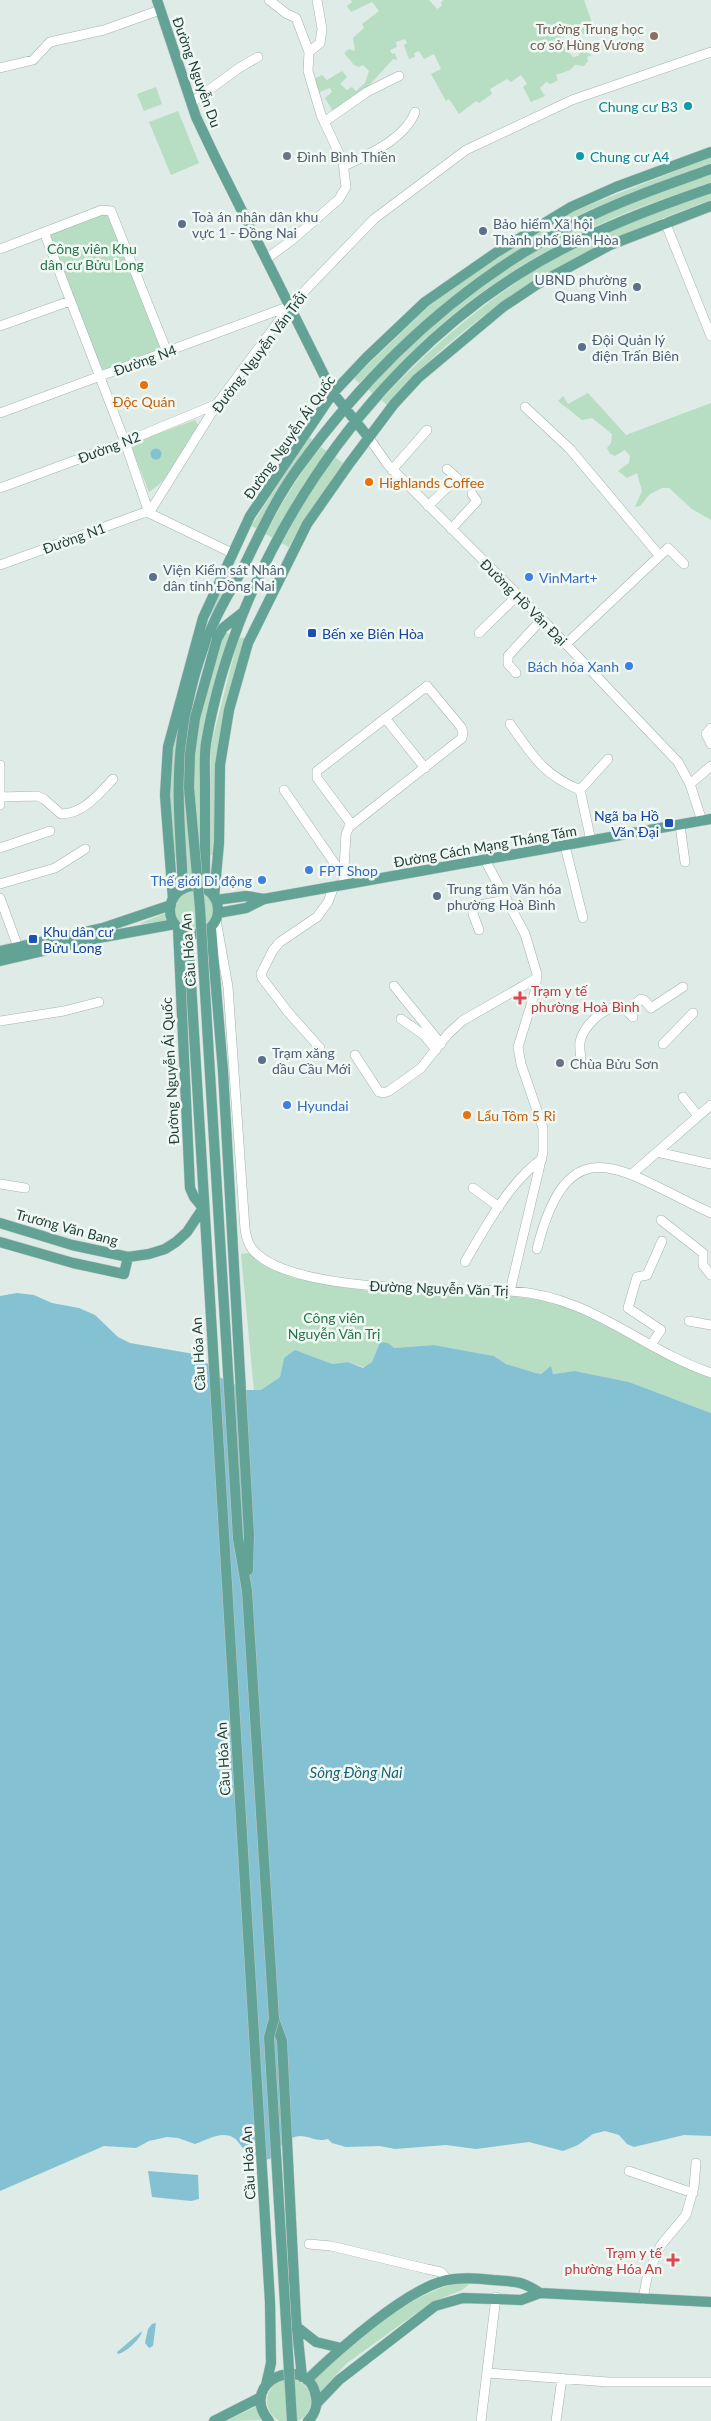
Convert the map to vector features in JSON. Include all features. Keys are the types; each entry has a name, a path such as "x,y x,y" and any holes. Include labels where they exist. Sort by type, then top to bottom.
{"main road":[{"name":"Đường Nguyễn Du","path":"158,5 191,103 216,159 334,394 369,438"},
{"name":"Đường Nguyễn Ái Quốc","path":"172,902 165,795 168,748 203,618 250,516 334,394 366,358 425,302 497,252 571,207 616,187 711,152"},
{"name":"Đường Nguyễn Ái Quốc","path":"183,889 179,793 181,741 199,664 214,622 224,602 297,469 344,408 395,353 446,308 494,272 576,223 654,189 711,168"},
{"name":"Đường Nguyễn Ái Quốc","path":"205,889 206,744 233,636 266,562 300,498 355,422 427,345 472,307 518,275 605,228 711,188"},
{"path":"192,1006 217,1004 214,969 215,899 220,842 220,765 229,710 248,643 307,524 394,404 418,378 503,307 582,259 665,222 711,206"},
{"path":"232,553 248,556"},
{"path":"266,562 285,566"},
{"name":"Đường Nguyễn Ái Quốc","path":"223,628 224,602"},
{"name":"Đường Nguyễn Ái Quốc","path":"217,639 223,628 245,610"},
{"path":"203,618 214,622"},
{"name":"Cầu Hóa An","path":"217,639 196,718 190,754 189,788 200,908 238,1538 247,1591"},
{"name":"Đường Cách Mạng Tháng Tám","path":"215,920 264,899 340,882 485,860 707,820"},
{"path":"0,951 103,928 172,902 183,889 198,886 205,889 215,899"},
{"name":"Đường Cách Mạng Tháng Tám","path":"215,899 246,896 264,899"},
{"path":"172,902 171,915 180,929"},
{"path":"0,961 99,938 180,929 201,933 215,920"},
{"name":"Đường Nguyễn Ái Quốc","path":"180,929 192,1006 204,1211"},
{"name":"Đường Nguyễn Ái Quốc","path":"180,929 190,1188 204,1211"},
{"name":"Cầu Hóa An","path":"217,1004 223,1071 249,1535 247,1591 274,2019 282,2041 296,2323"},
{"path":"0,1242 72,1263 124,1274 128,1257 149,1254 164,1249 176,1242 204,1211"},
{"name":"Cầu Hóa An","path":"204,1211 270,2302 271,2363 266,2385"},
{"name":"Trương Văn Bang","path":"0,1224 72,1245 128,1257"},
{"name":"Cầu Hóa An","path":"274,2019 269,2037 292,2421"},
{"path":"305,2378 341,2348 405,2300 427,2287 448,2280 466,2278 524,2282 540,2294"},
{"path":"310,2420 317,2403 338,2380 435,2306 463,2298 496,2297 521,2300 540,2294 711,2302"},
{"path":"296,2323 316,2342 341,2348"},
{"path":"296,2323 305,2378"},
{"path":"269,2421 263,2411 261,2397 266,2385 276,2376 296,2374 305,2378 313,2387 317,2403"},
{"path":"214,2421 261,2397"}],"street":[{"path":"266,259 292,240 339,199 346,187 344,166 324,122 308,72 309,52 296,18 287,14 269,0"},
{"path":"309,52 320,43 322,29 317,0"},
{"path":"0,68 33,60 50,42 104,30 158,5"},
{"name":"Đường Nguyễn Văn Trỗi","path":"149,513 217,404 290,306 374,218 466,150 572,100 711,52"},
{"path":"191,103 239,68 258,58"},
{"path":"324,122 367,92 399,76"},
{"path":"344,166 371,154 394,137 411,122 415,112"},
{"path":"0,249 102,210 112,210 167,352"},
{"path":"665,222 711,336"},
{"path":"44,232 125,442 149,513 232,553"},
{"path":"0,326 70,301"},
{"name":"Đường N4","path":"0,413 290,306"},
{"name":"Đường N2","path":"0,488 125,442 217,404"},
{"path":"524,407 575,455 660,555"},
{"path":"392,470 427,430"},
{"name":"Đường Hồ Văn Đại","path":"369,438 378,454 392,470 542,619 678,762 707,820"},
{"path":"428,506 457,478 447,469"},
{"path":"451,529 477,501 472,494"},
{"name":"Đường N1","path":"0,565 143,513 149,513"},
{"path":"566,644 669,548 684,564"},
{"path":"479,633 518,595"},
{"path":"516,673 508,664 508,656 542,619"},
{"path":"320,1048 282,1004 262,978 262,974 273,950 280,942 317,917 340,882 346,832 352,825 460,741 463,732 461,727 427,686 323,766 316,775 352,825"},
{"path":"385,718 425,768"},
{"path":"510,724 547,773 560,782 580,790"},
{"path":"711,728 706,734 711,744"},
{"path":"580,790 608,759"},
{"path":"690,784 711,766"},
{"path":"0,805 1,770"},
{"path":"0,797 38,796 61,814 66,814 89,804 113,780"},
{"path":"284,790 340,882"},
{"path":"580,790 591,841"},
{"path":"680,825 685,862"},
{"path":"0,848 50,831"},
{"path":"565,846 583,918"},
{"path":"0,884 55,868 85,849"},
{"path":"485,860 530,948 537,978 535,992 518,1047 521,1064 543,1128 542,1159 510,1291"},
{"path":"0,898 18,947"},
{"path":"479,930 473,914 474,906 506,900"},
{"name":"Đường Nguyễn Văn Trị","path":"215,920 227,975 245,1229 252,1249 262,1258 300,1274 376,1288 510,1291 550,1296 582,1307 696,1368 711,1373"},
{"path":"214,969 224,971 227,975"},
{"path":"355,1055 379,1092 383,1093 397,1088 414,1075 462,1021 537,978"},
{"path":"394,986 438,1047"},
{"path":"581,1062 580,1041 588,1024 613,1009 620,1008 630,1014 641,999 652,1008 684,987"},
{"path":"0,1020 64,1011 99,1002"},
{"path":"663,1044 693,1013"},
{"path":"400,1018 438,1047"},
{"path":"682,1097 698,1116"},
{"path":"632,1174 711,1105"},
{"path":"657,1152 711,1164"},
{"path":"465,1262 499,1207 525,1172 542,1159"},
{"path":"537,1250 549,1210 557,1195 571,1178 601,1166 632,1174 711,1213"},
{"path":"0,1184 25,1188"},
{"path":"472,1188 499,1207"},
{"path":"661,1220 703,1253 703,1265 711,1276"},
{"path":"652,1345 660,1330 628,1308 637,1277 647,1275 662,1241"},
{"path":"689,1321 711,1325"},
{"path":"643,2299 651,2266 661,2245 686,2215 693,2194 696,2163"},
{"path":"630,2171 693,2194"},
{"path":"309,2244 331,2246 441,2272 448,2280"},
{"path":"481,2421 496,2297"},
{"path":"488,2373 608,2382 711,2382"},
{"path":"556,2421 562,2378"}],"green space":[{"path":"351,0 429,0 437,9 442,6 441,2 444,0 584,0 593,26 588,33 583,34 575,24 558,40 573,57 578,56 582,50 592,55 587,57 588,61 584,66 575,65 570,70 556,75 558,80 551,84 546,82 540,88 545,96 531,102 523,87 527,84 521,75 511,82 507,79 490,89 492,94 479,103 476,101 459,114 449,99 446,101 431,74 441,69 434,54 424,59 419,51 414,53 415,57 409,59 404,45 407,43 405,39 396,42 397,47 390,50 392,54 395,53 397,60 393,59 365,90 334,113 325,98 332,92 330,88 317,93 314,79 322,75 327,80 342,71 347,77 340,84 347,90 352,87 356,91 365,83 369,71 363,65 359,67 354,65 344,53 349,49 355,51 353,38 364,28 362,24 379,11 372,2 351,12 347,6 352,2"},
{"path":"156,87 162,104 144,111 137,94"},
{"path":"178,111 199,163 171,175 149,122"},
{"path":"711,157 711,163 607,203 543,234 487,272 433,313 359,383 354,378 429,306 499,256 574,211"},
{"path":"711,174 711,182 638,208 600,224 546,251 520,267 445,321 423,341 373,394 368,389 440,320 465,299 519,261 593,219"},
{"path":"711,193 711,200 674,213 605,243 571,260 507,299 446,346 387,405 381,400 408,372 466,320 528,275 596,237 632,221"},
{"name":"Công viên Khu dân cư Bửu Long","path":"104,213 109,213 163,350 102,372 48,234"},
{"path":"588,393 626,435 711,403 711,520 692,509 669,488 662,488 650,494 640,506 635,507 642,491 637,473 627,478 618,471 629,463 630,456 625,450 615,456 610,454 607,448 611,443 612,434 592,418 582,420 558,401 563,396 568,404"},
{"path":"195,420 198,425 177,462 164,479 149,492 130,444"},
{"path":"309,437 313,440 293,466 257,529 251,526"},
{"path":"321,447 327,451 297,494 273,538 265,534 291,489"},
{"path":"335,457 343,463 302,522 289,547 281,543 305,501"},
{"path":"227,579 230,581 211,616 209,615"},
{"path":"217,627 229,634 201,746 200,881 187,882 184,773 187,737 196,695"},
{"path":"245,637 224,709 215,766 214,855 210,855 211,745 238,639"},
{"path":"182,711 174,769 177,858 175,858 170,795 173,748"},
{"path":"194,891 207,897 213,910 207,923 194,929 181,923 175,910 181,897"},
{"path":"166,913 168,920 141,924 141,923"},
{"name":"Công viên Nguyễn Văn Trị","path":"249,1253 267,1267 293,1278 341,1287 376,1292 510,1296 548,1301 581,1312 677,1364 711,1378 711,1413 629,1382 575,1371 553,1374 551,1367 540,1374 506,1364 494,1356 434,1345 394,1348 380,1342 372,1362 366,1368 348,1362 332,1364 317,1360 284,1358 280,1377 261,1390 254,1391 241,1254"},
{"path":"462,2281 471,2283 462,2290 432,2302 347,2363 320,2392 313,2380 364,2335 401,2308 441,2288"},
{"path":"285,2379 293,2379 305,2385 311,2401 305,2417 293,2423 285,2423 273,2417 267,2405 267,2397 273,2385"},
{"path":"257,2406 262,2420 226,2421"}],"water":[{"path":"156,448 162,454 156,460 150,454"},
{"name":"Sông Đồng Nai","path":"17,1293 34,1295 52,1303 79,1308 95,1315 118,1337 130,1343 194,1354 204,1360 221,1378 246,1390 261,1390 280,1377 284,1358 295,1350 332,1364 348,1362 363,1368 372,1362 380,1342 388,1343 394,1348 434,1345 494,1356 506,1364 541,1374 551,1366 553,1374 575,1371 629,1382 711,1413 711,2136 684,2135 634,2147 627,2144 619,2135 605,2131 593,2134 578,2145 563,2151 529,2142 476,2149 446,2145 395,2149 380,2146 346,2147 332,2143 328,2139 318,2140 301,2136 287,2141 279,2147 270,2159 252,2157 231,2136 217,2136 195,2144 178,2138 167,2137 149,2141 136,2148 104,2146 0,2191 0,1296"},
{"path":"148,2171 198,2175 199,2199 191,2201 152,2197"},
{"path":"156,2323 153,2346 149,2348 145,2343 148,2329 152,2324"},
{"path":"142,2331 139,2338 132,2345 118,2354 117,2352"}],"place":[{"name":"Trường Trung học cơ sở Hùng Vương","path":"654,36"},
{"name":"Chung cư B3","path":"688,106"},
{"name":"Đình Bình Thiền","path":"287,156"},
{"name":"Chung cư A4","path":"580,156"},
{"name":"Toà án nhân dân khu vực 1 - Đồng Nai","path":"182,224"},
{"name":"Bảo hiểm Xã hội Thành phố Biên Hòa","path":"483,231"},
{"name":"UBND phường Quang Vinh","path":"637,287"},
{"name":"Đội Quản lý điện Trấn Biên","path":"582,347"},
{"name":"Độc Quán","path":"144,385"},
{"name":"Highlands Coffee","path":"369,482"},
{"name":"Viện Kiểm sát Nhân dân tỉnh Đồng Nai","path":"153,577"},
{"name":"VinMart+","path":"529,577"},
{"name":"Bến xe Biên Hòa","path":"312,633"},
{"name":"Bách hóa Xanh","path":"629,666"},
{"name":"Ngã ba Hồ Văn Đại","path":"669,823"},
{"name":"FPT Shop","path":"309,870"},
{"name":"Thế giới Di động","path":"262,880"},
{"name":"Trung tâm Văn hóa phường Hoà Bình","path":"437,896"},
{"name":"Khu dân cư Bửu Long","path":"33,939"},
{"name":"Trạm y tế phường Hoà Bình","path":"520,998"},
{"name":"Trạm xăng dầu Cầu Mới","path":"262,1060"},
{"name":"Chùa Bửu Sơn","path":"560,1063"},
{"name":"Hyundai","path":"287,1105"},
{"name":"Lẩu Tôm 5 Ri","path":"467,1115"},
{"name":"Trạm y tế phường Hóa An","path":"673,2260"}]}
